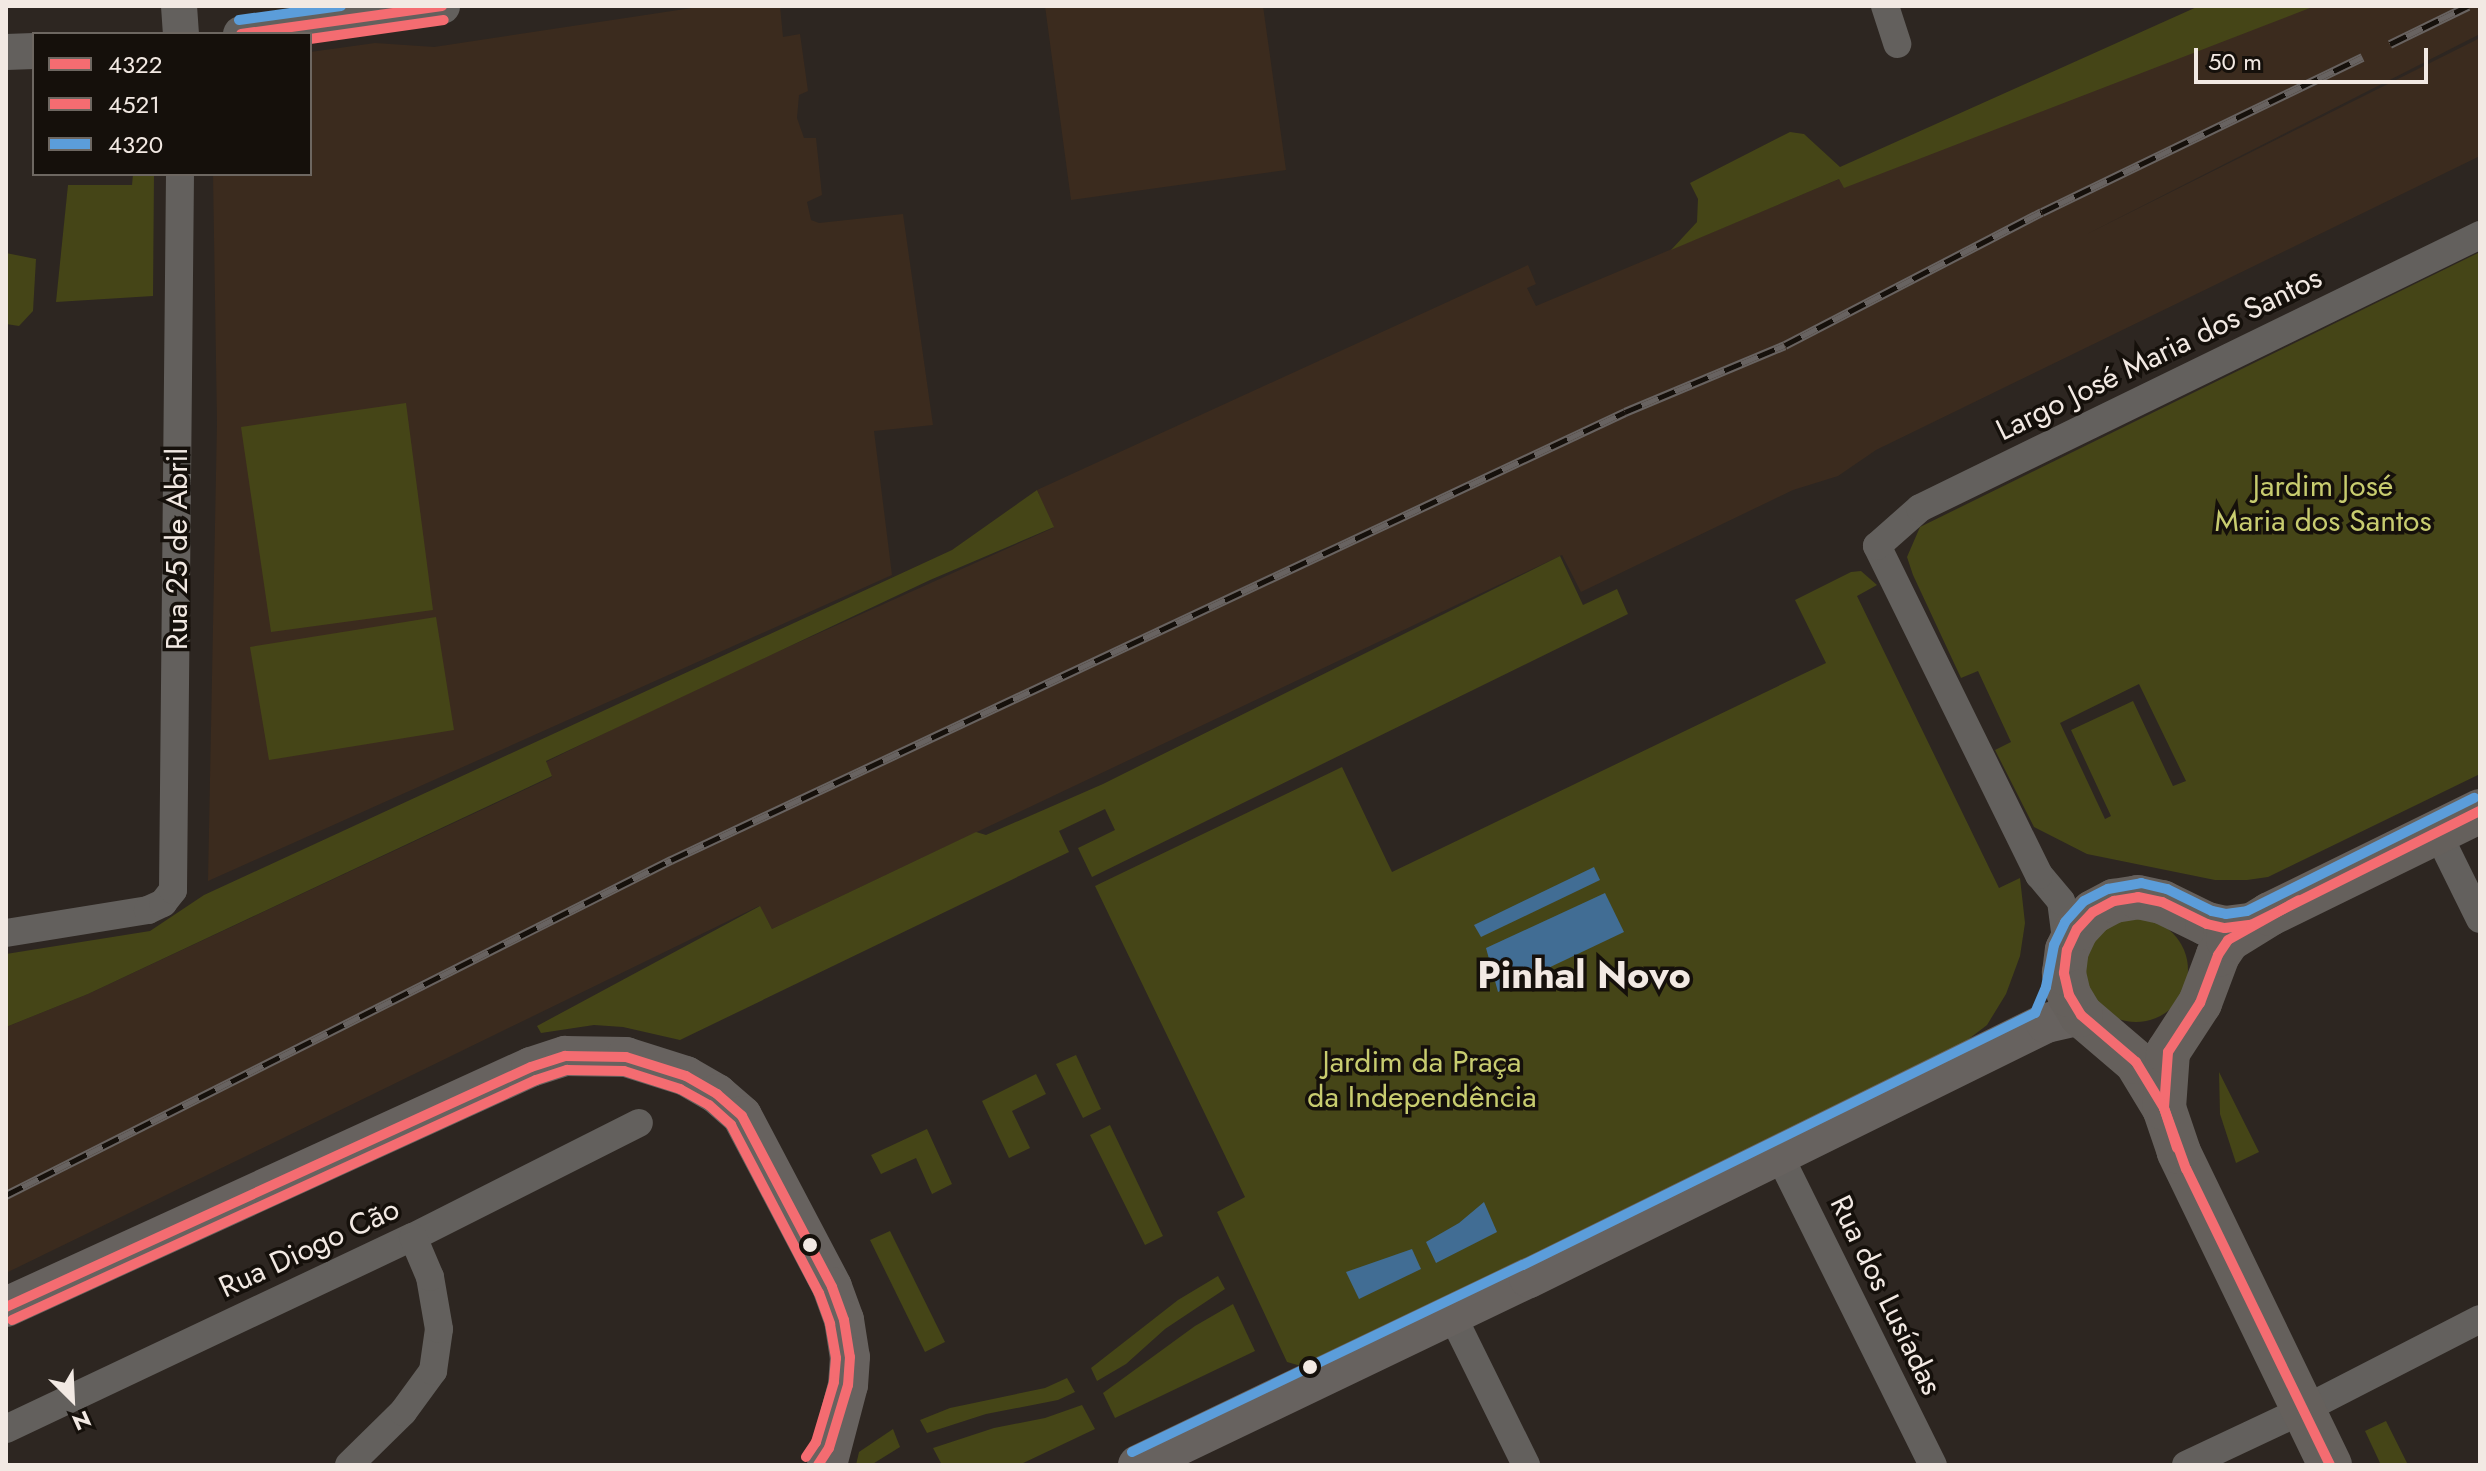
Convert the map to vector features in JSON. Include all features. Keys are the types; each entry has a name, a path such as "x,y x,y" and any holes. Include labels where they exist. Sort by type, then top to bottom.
{"main road":[{"path":"2164,1108 2168,1052 2200,1003 2228,940 2251,925 2480,811"},
{"path":"2251,925 2225,928 2184,914 2162,902 2138,897 2114,901 2093,912 2077,929 2066,962 2069,995 2075,1023 2136,1062 2164,1108 2186,1169 2330,1465"},
{"path":"2184,914 2199,933 2208,956 2208,980"},
{"path":"1138,1465 1779,1155 2075,1023 2120,1040 2143,1041 2165,1035 2185,1023"},
{"path":"6,1307 531,1067 565,1056 626,1057 686,1076 736,1109 759,1143 832,1287 844,1320 850,1357 848,1385 825,1459"}],"street":[{"path":"179,6 181,32"},
{"path":"255,32 442,6"},
{"path":"1885,6 1897,44"},
{"path":"6,52 32,51"},
{"name":"Rua 25 de Abril","path":"6,933 148,910 169,897 174,881 180,176"},
{"name":"Largo José Maria dos Santos","path":"2054,890 2039,875 1877,546 1920,508 2480,235"},
{"path":"2437,832 2480,919"},
{"path":"2054,890 2074,898 2114,901"},
{"path":"2054,890 2061,901 2066,962"},
{"name":"Rua Diogo Cão","path":"6,1429 413,1237 639,1123"},
{"name":"Rua dos Lusíadas","path":"1779,1155 1933,1465"},
{"path":"349,1465 403,1412 433,1371 439,1329 430,1277 413,1237"},
{"path":"1452,1315 1526,1465"},
{"path":"2186,1465 2303,1410 2480,1319"}],"shaded area":[{"path":"705,6 780,6 783,37 800,34 808,91 799,95 797,118 804,138 816,138 822,195 807,202 811,220 819,223 903,214 933,425 874,431 892,575 208,881 217,423 213,176 312,176 312,52 375,43 434,47"},
{"path":"1045,6 1263,6 1286,170 1071,200"},
{"path":"2199,6 2480,6 2480,34 2087,234 2480,38 2480,156 1876,450 1838,476 1793,490 1581,592 1562,555 772,929 759,906 6,1273 6,1027 88,994 552,777 546,762 688,692 1053,528 1037,490 1528,265 1536,284 1527,288 1536,306 1839,179"}],"green space":[{"path":"2199,6 2315,6 1844,188 1839,179 1671,250 1697,222 1698,199 1690,183 1790,132 1804,134 1840,167"},
{"path":"133,176 154,176 153,296 56,302 68,185 132,185"},
{"name":"Jardim José Maria dos Santos","path":"2480,252 2480,774 2268,877 2215,880 2087,854 2034,827 1995,750 2011,742 1978,671 1961,678 1913,575 1907,557 1920,527","holes":["2139,684 2186,781 2173,786 2133,701 2071,730 2111,816 2105,819 2060,723"]},
{"path":"6,253 36,259 33,311 19,326 6,324"},
{"path":"406,403 433,610 271,632 241,427"},
{"path":"1037,490 1054,527 930,580 546,761 552,776 88,994 6,1027 6,954 150,931 204,895 952,550"},
{"path":"1560,556 1583,605 1617,589 1628,614 1092,877 1078,848 1115,830 1105,809 1059,831 1069,852 680,1040 623,1027 594,1025 541,1033 537,1026 760,906 772,929 976,832 986,835 1103,784"},
{"name":"Jardim da Praça da Independência","path":"1861,571 1877,585 1857,596 1999,888 2020,878 2025,923 2020,956 2006,994 1987,1025 1961,1045 1308,1368 1287,1362 1217,1212 1245,1197 1095,886 1342,767 1392,872 1826,663 1795,600 1851,572"},
{"path":"436,617 454,730 269,760 250,647"},
{"path":"2136,918 2156,922 2173,933 2184,950 2188,970 2184,990 2173,1007 2156,1018 2136,1022 2116,1018 2099,1007 2088,990 2084,970 2088,950 2099,933 2116,922"},
{"path":"1076,1055 1101,1109 1083,1118 1056,1064"},
{"path":"2219,1072 2259,1152 2236,1163 2220,1114"},
{"path":"1036,1074 1046,1094 1012,1111 1030,1148 1009,1158 982,1101"},
{"path":"1110,1125 1163,1236 1145,1245 1090,1135"},
{"path":"927,1129 952,1184 932,1194 916,1158 881,1174 871,1155"},
{"path":"890,1231 945,1342 925,1352 870,1240"},
{"path":"1218,1276 1225,1289 1165,1329 1126,1364 1097,1381 1091,1368 1178,1300"},
{"path":"1233,1304 1255,1351 1115,1418 1103,1393 1195,1326"},
{"path":"1067,1378 1075,1392 1058,1400 986,1414 927,1433 920,1420 950,1408 1045,1388"},
{"path":"1082,1405 1095,1429 1019,1465 942,1465 933,1448 994,1428 1045,1418"},
{"path":"2386,1421 2408,1465 2381,1465 2365,1431"},
{"path":"893,1429 900,1447 871,1465 856,1465 859,1452"}],"water":[{"path":"1594,867 1600,880 1481,937 1474,925"},
{"path":"1605,893 1624,932 1498,992 1486,948"},
{"path":"1484,1202 1497,1232 1436,1263 1426,1242 1459,1223"},
{"path":"1412,1249 1421,1269 1359,1299 1346,1272"}],"railway":[{"path":"2390,44 2468,6"},
{"path":"6,1195 671,860 1625,412 1785,345 2042,212 2362,57"}],"transit line":[{"name":"4320","path":"239,20 341,6"},
{"name":"4322","path":"255,32 442,6"},
{"name":"4521","path":"312,39 444,20"},
{"name":"4320","path":"1132,1452 1523,1265 2035,1013 2046,987 2054,945 2065,922 2084,901 2108,889 2141,883 2167,889 2212,911 2226,914 2247,911 2474,798"},
{"name":"4322","path":"2330,1465 2186,1169 2164,1108 2136,1062 2081,1015 2069,995 2064,973 2067,950 2077,929 2093,912 2114,901 2138,897 2162,902 2207,924 2225,928 2251,925 2480,811"},
{"name":"4322","path":"2177,1148 2164,1108 2168,1052 2200,1003 2218,955 2228,940 2299,900"},
{"name":"4322","path":"6,1307 531,1067 565,1056 626,1057 686,1076 717,1094 742,1116 832,1287 844,1320 850,1357 848,1385 829,1448 818,1465"},
{"name":"4521","path":"12,1320 536,1080 567,1070 624,1071 680,1089 709,1105 731,1125 819,1293 830,1324 836,1358 834,1382 816,1442 806,1457"}],"district":[{"name":"Pinhal Novo","path":"1584,975"}]}
